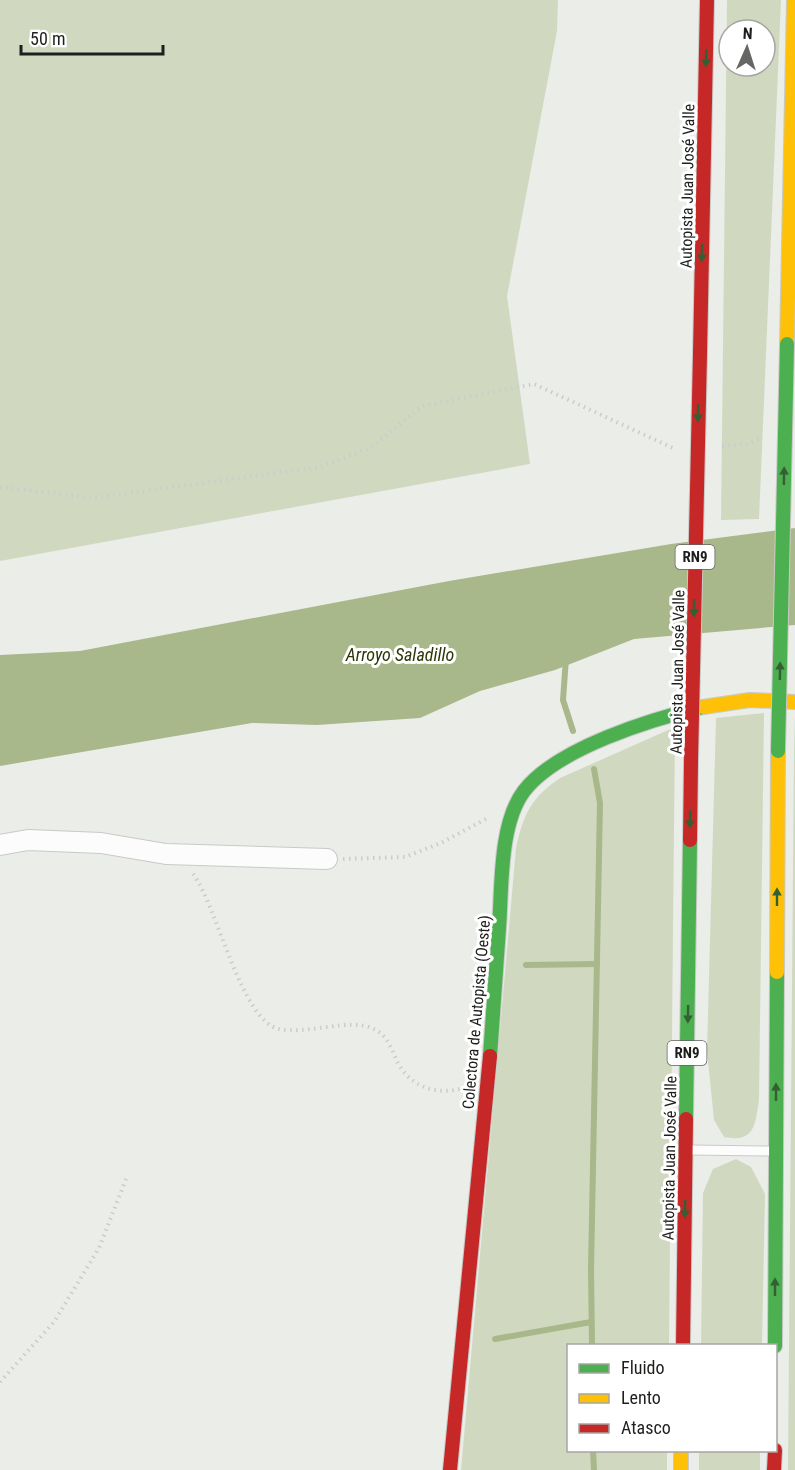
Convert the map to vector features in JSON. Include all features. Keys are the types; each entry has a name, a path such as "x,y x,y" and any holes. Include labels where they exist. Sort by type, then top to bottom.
{"main road":[{"name":"Autopista Juan José Valle","path":"683,1344 691,760 707,0"},
{"path":"775,1344 778,751 794,0"},
{"name":"Colectora de Autopista (Oeste)","path":"450,1470 488,1077 505,844 512,812 527,787 553,765 608,738 665,717 734,701 795,702"},
{"path":"681,1452 681,1470"},
{"path":"774,1452 774,1470"}],"street":[{"path":"0,845 28,840 100,843 166,854 327,859"}],"lane":[{"path":"686,1150 776,1151"}],"path":[{"path":"0,487 92,498 320,467 372,447 422,406 534,384 675,449"},
{"path":"716,446 747,444 766,436"},
{"path":"327,859 405,857 441,843 483,819 512,812"},
{"path":"166,854 194,875 215,915 231,965 259,1015 277,1029 307,1031 343,1025 373,1028 388,1041 400,1067 417,1085 437,1091 463,1088 488,1077"},
{"path":"0,1382 54,1322 99,1248 126,1179"}],"shaded area":[{"path":"0,0 558,0 557,31 507,296 530,464 0,561"},
{"path":"727,0 781,0 759,519 721,520 726,78 777,78 777,18 727,18"},
{"path":"764,713 759,1100 752,1130 748,1135 734,1138 724,1137 714,1120 707,1051 716,718"},
{"path":"795,716 795,1470 788,1470 794,751"},
{"path":"675,727 669,1344 567,1344 567,1452 667,1452 667,1470 461,1470 516,848 530,807 542,792 560,778"},
{"path":"736,1159 751,1167 765,1194 762,1344 701,1344 703,1193 713,1169"},
{"path":"699,1452 760,1452 760,1470 699,1470"}],"water":[{"name":"Arroyo Saladillo","path":"795,528 795,625 634,639 555,670 480,691 420,718 317,725 252,723 0,766 0,655 80,651 449,581 671,544"}],"waterway":[{"path":"566,658 563,700 573,731"},
{"path":"592,1344 591,1269 600,803 594,769"},
{"path":"526,965 597,964"},
{"path":"495,1339 591,1322"},
{"path":"593,1452 594,1470"}],"traffic: fast":[{"path":"778,751 787,344"},
{"path":"490,1056 503,857 510,821 524,791 559,761 607,737 658,719 703,707"},
{"path":"686,1119 690,840"},
{"path":"775,1344 777,972"}],"traffic: slow":[{"path":"787,344 794,0"},
{"path":"703,707 750,700 795,702"},
{"path":"777,972 778,751"},
{"path":"681,1452 681,1470"}],"traffic: jam":[{"path":"700,354 707,0"},
{"path":"691,761 700,354"},
{"path":"690,840 691,761"},
{"path":"450,1470 490,1056"},
{"path":"683,1344 686,1119"},
{"path":"774,1470 775,1452"}]}
